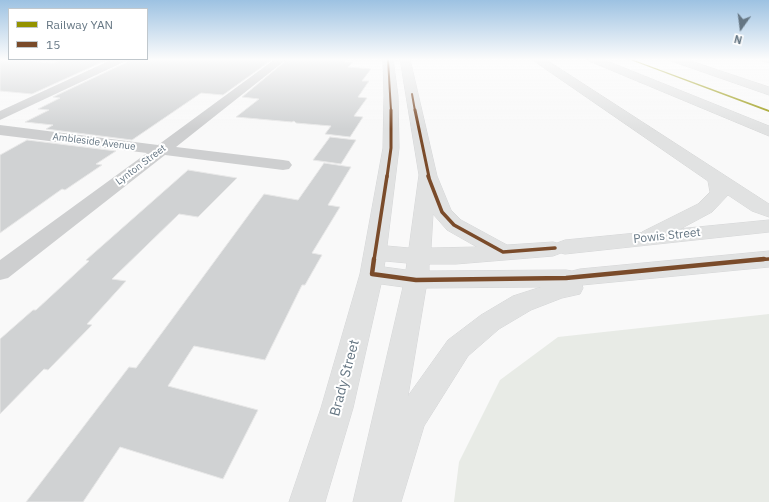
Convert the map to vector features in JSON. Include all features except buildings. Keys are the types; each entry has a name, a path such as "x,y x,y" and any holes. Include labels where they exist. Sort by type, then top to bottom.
{"main road":[{"name":"Brady Street","path":"307,502 337,408 374,263 392,148 390,82"},
{"path":"410,82 428,175 442,212 454,225 503,252"},
{"path":"573,82 759,207 769,211"},
{"path":"650,82 769,131"},
{"path":"744,82 769,91"},
{"path":"371,502 417,268 428,175"},
{"path":"649,237 705,208 720,193 717,179"},
{"name":"Powis Street","path":"417,268 456,256 559,248 649,237 769,226"},
{"path":"383,502 410,419 458,348 490,322 522,303 559,290 576,282 609,281 626,273 769,259"},
{"name":"Powis Street","path":"374,263 576,282"}],"street":[{"path":"0,116 72,82"},
{"name":"Lynton Street","path":"0,272 251,82"},
{"name":"Ambleside Avenue","path":"0,130 159,151 283,165"}],"shaded area":[{"path":"769,314 769,502 454,502 459,462 500,380 558,337"}],"rail line":[{"name":"YAN","path":"692,82 769,111"}],"transit line":[{"name":"15","path":"390,82 391,148 372,274 416,280 566,278 769,259"},
{"name":"15","path":"412,94 428,175 442,212 454,225 503,252 555,248"}]}
